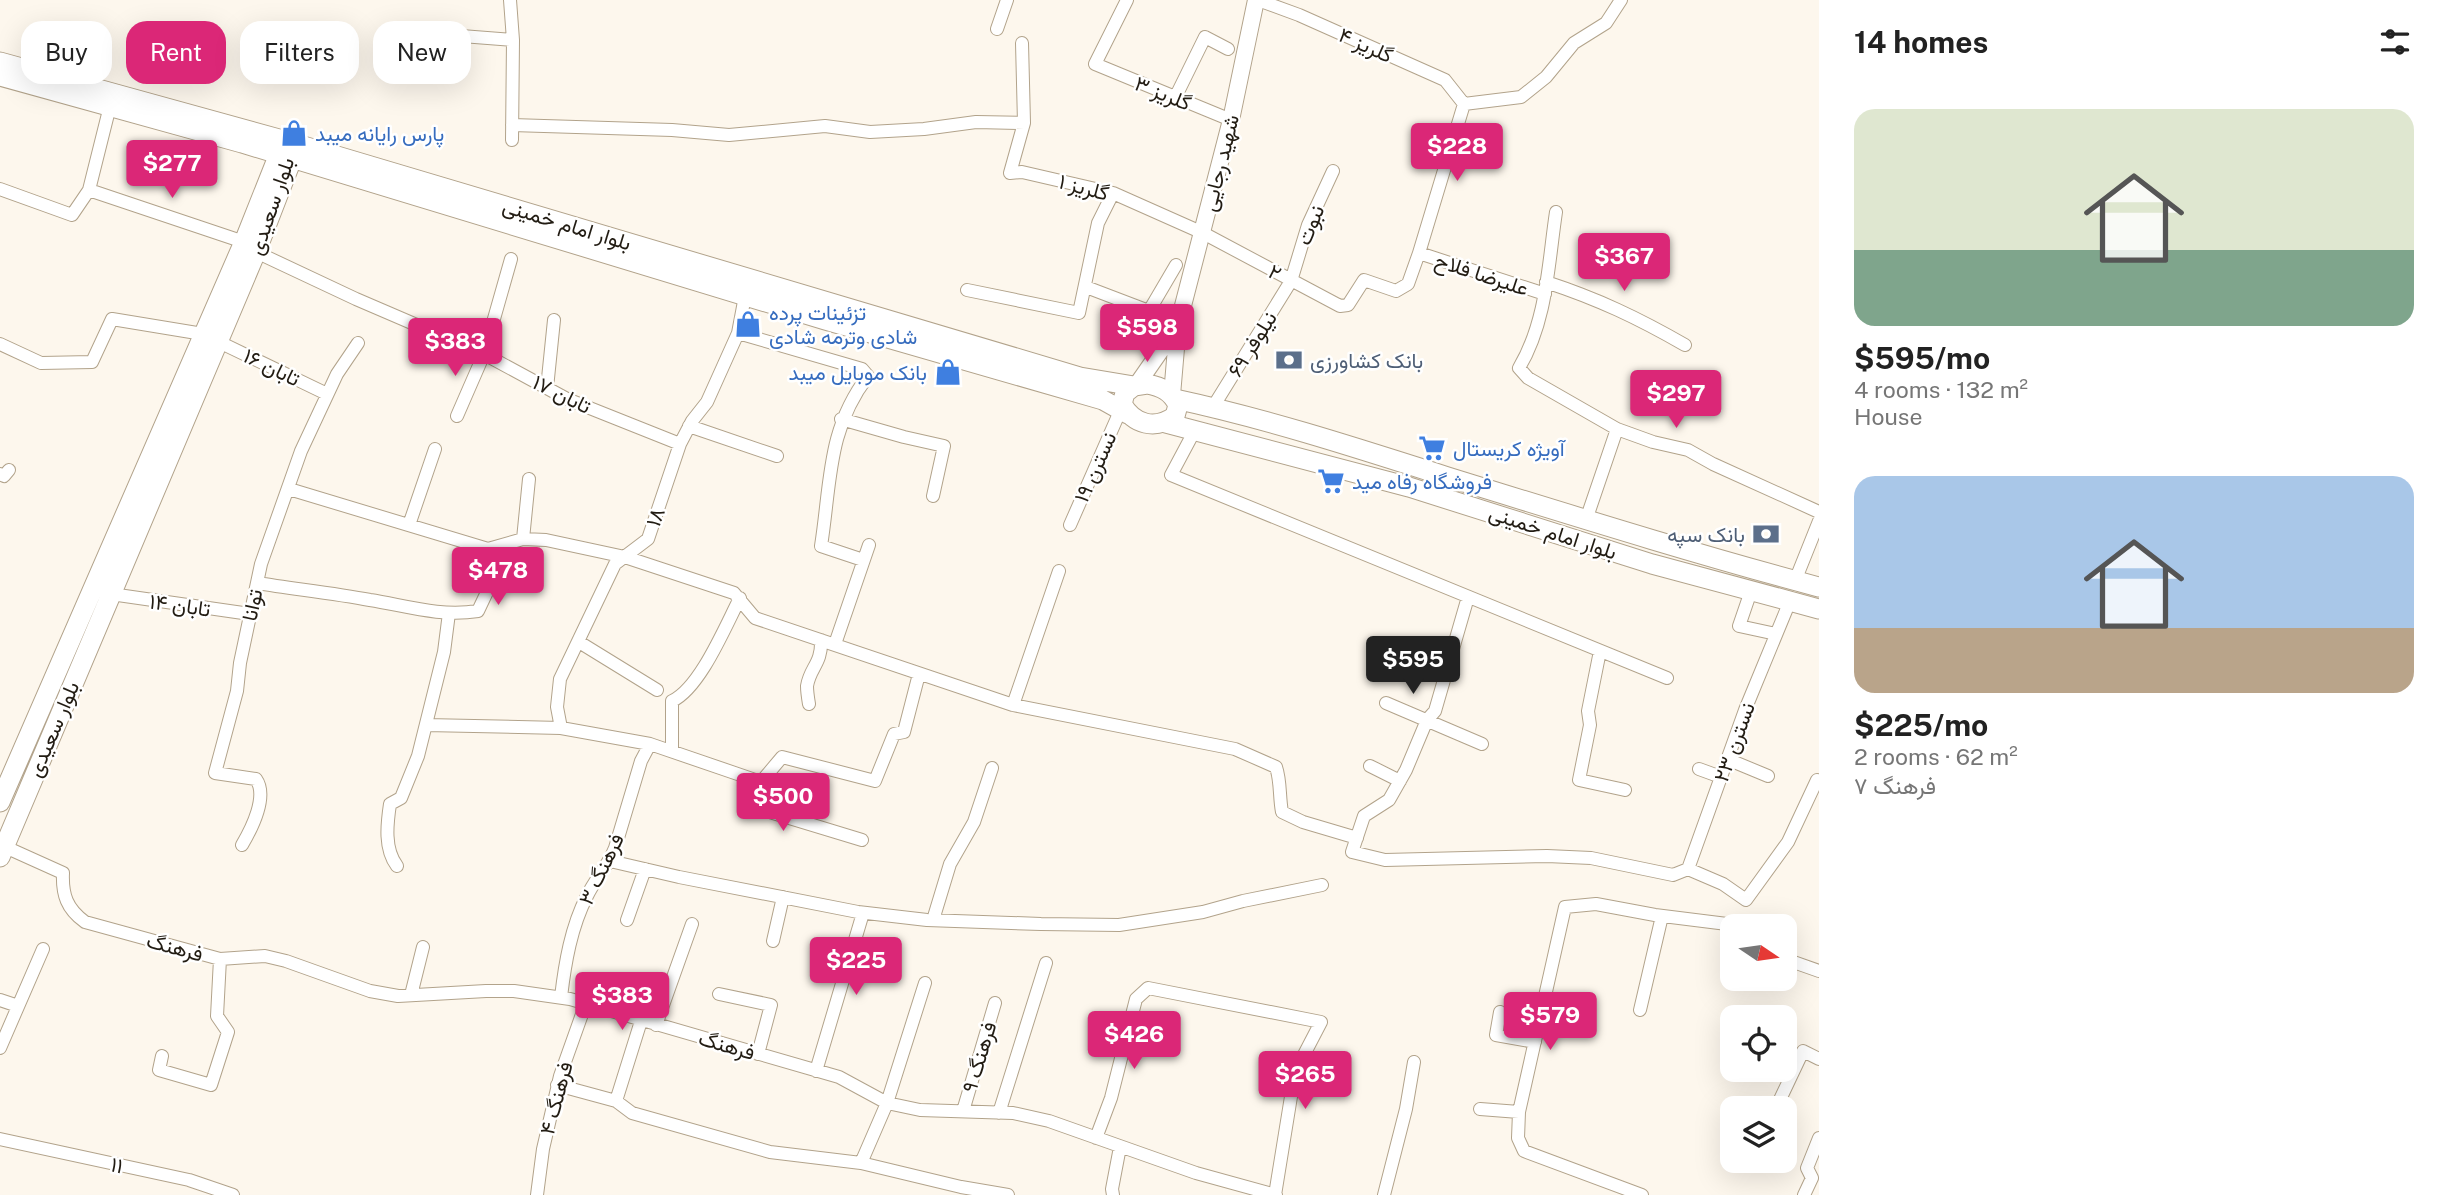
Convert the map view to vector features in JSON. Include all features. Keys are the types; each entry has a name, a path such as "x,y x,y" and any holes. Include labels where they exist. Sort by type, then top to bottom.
{"main road":[{"name":"بلوار امام خمینی","path":"0,62 287,152 1080,377 1135,386"},
{"name":"بلوار امام خمینی","path":"0,76 242,143 287,152 329,169 745,296 1093,397 1124,412"},
{"path":"242,143 255,155 272,191 311,173 329,169"},
{"name":"بلوار سعیدی","path":"0,803 121,547 250,247 287,152"},
{"path":"1147,384 1162,387 1174,397 1178,405 1175,416 1166,423 1153,425 1138,422 1124,412 1122,404 1125,393 1135,386 1147,384"},
{"name":"بلوار امام خمینی","path":"1174,397 1376,454 1684,550 1819,587"},
{"name":"بلوار امام خمینی","path":"1166,423 1409,486 1652,564 1819,609"},
{"name":"بلوار سعیدی","path":"2,852 111,594 121,547"}],"street":[{"path":"510,0 513,40 512,140"},
{"path":"998,29 1007,0"},
{"name":"گلریز ۳","path":"1127,0 1095,64 1231,120"},
{"name":"گلریز ۴","path":"1257,0 1299,15 1445,80 1464,104"},
{"name":"شهید رجایی","path":"1178,325 1231,120 1257,0"},
{"path":"1464,104 1521,97 1546,77 1574,43 1606,23 1621,0"},
{"path":"471,37 513,40"},
{"path":"1175,98 1205,37 1228,48"},
{"path":"512,125 729,135 825,126 870,132 976,122 1024,123 1022,43"},
{"name":"علیرضا فلاح","path":"1348,305 1364,280 1396,291 1408,284 1464,104"},
{"path":"0,189 72,215 89,190 110,106"},
{"name":"گلریز ۱","path":"1024,123 1010,173 1022,172 1113,193 1203,233"},
{"name":"نبوت","path":"1291,281 1308,225 1333,171"},
{"name":"تابان ۱۷","path":"89,190 250,247 356,299 484,354 567,399 680,444"},
{"path":"967,290 1079,313 1098,223 1113,193"},
{"path":"1556,212 1546,288 1531,349 1519,368 1528,378 1617,429 1653,442 1688,450 1819,512"},
{"name":"۲","path":"1203,233 1340,306 1348,305"},
{"name":"علیرضا فلاح","path":"1419,253 1546,288 1592,297 1634,316 1685,345"},
{"path":"457,416 484,354 511,259"},
{"path":"1086,287 1149,310 1176,265"},
{"name":"نیلوفر ۶۹","path":"1213,407 1291,281"},
{"name":"۱۸","path":"561,728 557,707 561,680 615,564 648,538 680,444 689,426 707,402 738,333 745,296"},
{"name":"تابان ۱۶","path":"0,344 41,363 92,362 113,319 210,338 327,394"},
{"path":"547,388 554,320"},
{"path":"1135,386 1178,325"},
{"path":"1174,397 1178,325"},
{"path":"738,333 862,369 868,376 841,419 830,468 821,546 863,560"},
{"name":"توانا","path":"242,845 255,817 260,786 256,779 215,773 237,691 261,564 301,451 327,394 358,343"},
{"name":"نسترن ۱۹","path":"1070,526 1124,412"},
{"path":"841,419 905,438 944,446 933,496"},
{"path":"689,426 778,456"},
{"path":"1586,520 1617,429"},
{"path":"1195,430 1171,475 1667,678"},
{"path":"409,525 435,449"},
{"path":"523,539 529,479"},
{"path":"289,489 488,549 523,539 546,540 625,558 734,593 755,618 1013,705 1235,748 1276,767 1281,782 1282,812 1303,822 1357,838"},
{"path":"1795,581 1819,521"},
{"path":"835,644 869,545"},
{"path":"257,583 370,600 427,612 478,611 487,592 500,546"},
{"path":"1013,705 1059,570"},
{"path":"1751,591 1739,626 1776,634"},
{"name":"تابان ۱۴","path":"111,594 250,614"},
{"path":"1468,597 1435,711 1427,720 1389,800 1364,816 1352,852 1385,860 1547,856 1591,858 1673,875 1688,869 1723,884 1746,900"},
{"path":"672,751 672,701 682,696 695,682 740,598"},
{"name":"نسترن ۲۳","path":"1688,869 1727,759 1790,601"},
{"path":"397,866 390,857 390,804 401,798 418,756 444,652 449,613"},
{"path":"809,704 807,686 818,664 821,640"},
{"path":"579,642 657,690"},
{"path":"1600,651 1588,710 1590,725 1579,780 1625,790"},
{"path":"862,840 760,809 761,782 782,757 875,781 894,734 904,732 919,674"},
{"path":"1387,703 1482,744"},
{"path":"426,725 561,728 650,744 761,782"},
{"name":"فرهنگ ۳","path":"561,997 573,931 585,898 610,861 641,761 650,744"},
{"path":"1727,759 1768,776"},
{"path":"1370,766 1400,781"},
{"path":"933,920 950,864 974,822 992,768"},
{"path":"1699,769 1721,777"},
{"path":"1744,914 1746,900 1788,842 1817,780"},
{"name":"فرهنگ","path":"2,852 63,873 62,889 65,901 74,914 85,922 220,960 265,956 314,970 370,991 398,996 486,991 561,997 839,1077 887,1103 920,1110 999,1112 1049,1121 1196,1173 1276,1195"},
{"path":"610,861 863,913 933,920 1119,925 1203,912 1243,901 1322,886"},
{"path":"627,920 645,869"},
{"path":"773,941 783,897"},
{"path":"1642,1195 1524,1151 1518,1138 1519,1112 1565,907 1596,904 1720,923"},
{"path":"816,1071 863,913"},
{"path":"1640,1010 1662,916"},
{"path":"656,1025 692,924"},
{"path":"411,995 423,947"},
{"path":"0,1048 43,949"},
{"path":"162,1056 159,1070 211,1086 228,1032 217,1016 220,960"},
{"path":"999,1112 1046,963"},
{"path":"1797,963 1819,971"},
{"path":"861,1163 887,1103 925,984"},
{"path":"1096,1138 1111,1098 1136,999 1147,988 1321,1023 1295,1072 1276,1195"},
{"path":"719,994 771,1005 758,1054"},
{"path":"0,1000 18,1006"},
{"name":"فرهنگ ۴","path":"537,1195 542,1149 557,1085 586,1003"},
{"name":"فرهنگ ۹","path":"963,1111 995,1003"},
{"path":"1500,1012 1496,1035 1535,1042"},
{"path":"616,1101 641,1021"},
{"path":"1781,1096 1802,1051 1819,1059"},
{"path":"1384,1195 1406,1109 1414,1062"},
{"path":"557,1085 616,1101 632,1113 770,1152 861,1163 961,1187 1008,1195"},
{"path":"1480,1109 1519,1112"},
{"path":"1804,1195 1812,1178 1807,1168 1819,1138"},
{"name":"۱۱","path":"0,1139 189,1180 216,1193 233,1195"},
{"path":"1113,1195 1120,1147"}],"place":[{"name":"پارس رایانه میبد","path":"294,133"},
{"name":"تزئینات پرده شادی وترمه شادی","path":"748,324"},
{"name":"بانک کشاورزی","path":"1289,360"},
{"name":"بانک موبایل میبد","path":"948,372"},
{"name":"آویژه کریستال","path":"1432,448"},
{"name":"فروشگاه رفاه مید","path":"1331,481"},
{"name":"بانک سپه","path":"1766,534"}]}
